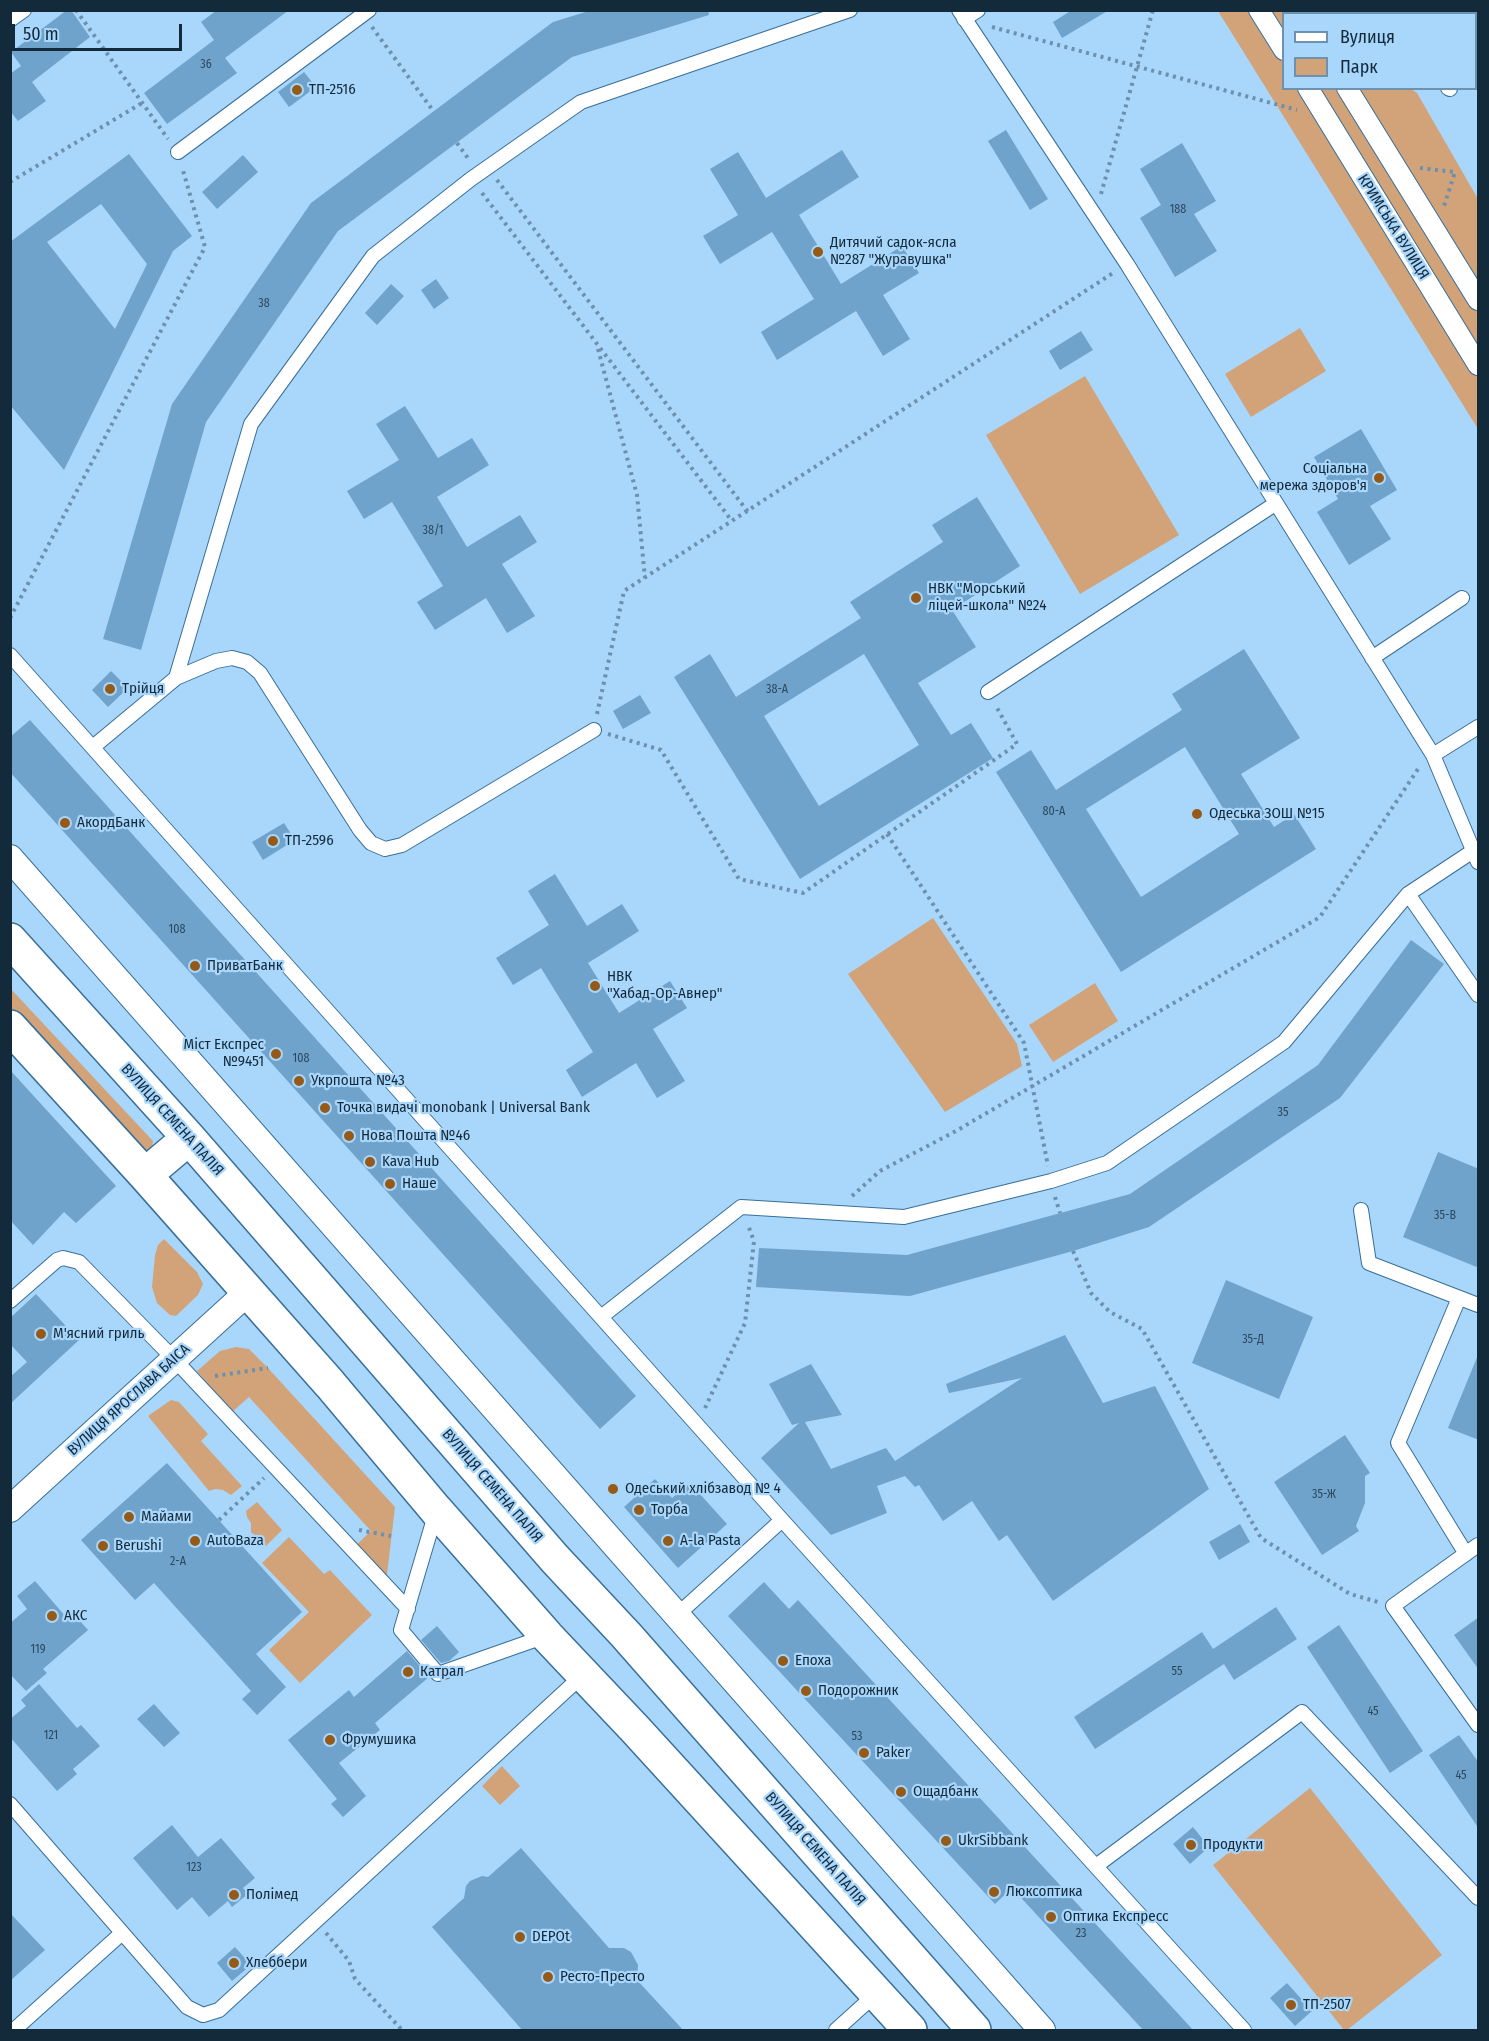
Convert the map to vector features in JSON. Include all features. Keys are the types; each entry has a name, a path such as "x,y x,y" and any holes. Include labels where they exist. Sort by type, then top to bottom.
{"main road":[{"name":"ВУЛИЦЯ СЕМЕНА ПАЛІЯ","path":"10,940 189,1138 555,1558 626,1635 974,2031"},
{"path":"10,1028 145,1175 330,1384 436,1510 547,1636 910,2031"},
{"path":"145,1175 189,1138"}],"street":[{"path":"1259,10 1282,47"},
{"name":"КРИМСЬКА ВУЛИЦЯ","path":"1309,90 1479,365"},
{"path":"1348,90 1479,300"},
{"path":"10,858 1042,2031"},
{"name":"ВУЛИЦЯ ЯРОСЛАВА БАІСА","path":"10,1509 248,1292"}],"lane":[{"path":"10,20 24,10"},
{"path":"176,678 251,424 373,256 471,179 581,102 850,10"},
{"path":"601,1317 741,1207 904,1217 1051,1181 1107,1163 1284,1042 1408,894 1476,856 1433,755 1127,264 961,15 978,10"},
{"path":"178,152 366,13"},
{"path":"988,692 1275,504"},
{"path":"1372,658 1462,598"},
{"path":"10,655 782,1520 1244,2031"},
{"path":"93,747 176,678 216,661 232,658 247,662 260,673 360,830 371,843 385,849 402,845 594,730"},
{"path":"1433,755 1479,728"},
{"path":"1408,894 1479,995"},
{"path":"1361,1210 1369,1263 1479,1305"},
{"path":"10,1301 49,1265 63,1258 79,1262 174,1359 408,1609"},
{"path":"1459,1298 1398,1443 1466,1554"},
{"path":"436,1510 401,1630 438,1674 547,1636"},
{"path":"676,1616 782,1520"},
{"path":"1479,1545 1394,1606 1479,1725"},
{"path":"10,1804 187,2007 203,2015 219,2010 584,1674"},
{"path":"1096,1866 1302,1712 1479,1898"},
{"path":"14,2031 122,1933"},
{"path":"836,2031 877,1993"}],"path":[{"path":"10,618 205,247 178,152 76,10"},
{"path":"1095,216 1153,10"},
{"path":"366,13 434,111"},
{"path":"961,15 1137,67 1326,118"},
{"path":"10,182 142,103"},
{"path":"1395,166 1455,172 1436,230"},
{"path":"488,168 748,512"},
{"path":"471,179 732,522"},
{"path":"988,692 1017,744 803,892 739,879 661,750 594,730 624,591 1127,264"},
{"path":"597,345 637,495 645,578"},
{"path":"833,1212 880,1171 956,1131 1320,917 1418,767 1433,755"},
{"path":"887,834 1024,1043 1051,1181"},
{"path":"698,1425 745,1323 754,1241 741,1207"},
{"path":"1073,1251 1091,1293 1110,1312 1142,1329 1261,1538 1350,1594 1394,1606"},
{"path":"192,1379 268,1368"},
{"path":"219,1520 274,1468"},
{"path":"316,1921 349,1961 355,1979 402,2031"}],"green space":[{"path":"1218,11 1332,12 1282,12 1282,90 1413,90 1417,93 1478,199 1478,429"},
{"path":"1300,328 1326,371 1251,417 1225,374"},
{"path":"1085,376 1179,535 1080,594 986,435"},
{"path":"933,918 1017,1044 1022,1066 945,1112 848,974"},
{"path":"1095,983 1118,1021 1053,1062 1029,1025"},
{"path":"10,988 153,1141 149,1150 143,1152 11,1008"},
{"path":"164,1239 197,1272 203,1284 198,1295 176,1316 170,1315 157,1303 152,1287 155,1255 158,1245"},
{"path":"236,1347 249,1349 268,1368 395,1507 386,1583 350,1551 371,1531 249,1397 232,1412 197,1371 220,1351"},
{"path":"171,1400 179,1402 208,1434 201,1441 242,1486 231,1495 223,1490 209,1491 148,1416"},
{"path":"257,1502 282,1530 266,1546 251,1532 251,1523 247,1517 246,1511"},
{"path":"289,1537 324,1574 330,1570 372,1615 300,1683 269,1650 309,1612 262,1563"},
{"path":"502,1766 520,1786 500,1805 482,1786"},
{"path":"1310,1788 1442,1955 1347,2030 1344,2030 1213,1865"}],"building":[{"path":"67,10 71,10 90,37 32,82 46,101 18,121 10,111 10,74 21,66 11,52"},
{"path":"217,10 289,10 225,58 237,73 167,124 144,93 214,40 201,22"},
{"path":"592,10 708,10 709,15 572,57 338,231 206,422 141,650 103,639 172,404 311,203 553,22"},
{"path":"1072,10 1109,10 1062,38 1053,22"},
{"name":"ТП-2516","path":"304,72 316,87 289,107 278,92"},
{"path":"1006,130 1048,199 1030,210 988,141"},
{"path":"1182,143 1216,201 1194,214 1217,251 1175,277 1140,218 1161,205 1140,169"},
{"path":"842,150 859,177 799,215 841,284 902,246 919,273 883,295 910,339 883,356 856,311 777,360 761,332 814,299 772,232 720,264 703,236 738,215 710,169 738,152 766,198"},
{"path":"129,154 192,236 173,251 64,470 10,405 10,242","holes":["101,204 147,264 115,329 47,242"]},
{"path":"243,155 258,172 217,209 202,192"},
{"path":"436,279 449,298 434,309 421,290"},
{"path":"391,284 404,296 377,325 365,313"},
{"path":"1081,331 1093,350 1060,370 1049,351"},
{"path":"405,406 438,458 472,438 489,465 437,497 467,547 520,515 537,542 502,564 535,616 507,633 486,598 435,630 417,602 443,586 392,502 364,519 347,491 399,460 376,424"},
{"path":"1361,429 1397,490 1370,506 1391,539 1349,565 1317,512 1338,499 1314,457"},
{"path":"977,497 1020,566 952,610 976,647 918,683 951,735 971,723 993,758 800,879 674,677 710,654 736,697 861,618 850,602 943,542 932,525","holes":["864,654 919,745 819,806 764,716"]},
{"path":"1244,649 1300,738 1241,774 1274,827 1294,814 1316,849 1121,972 996,772 1031,750 1056,790 1182,710 1172,694","holes":["1185,747 1239,834 1141,897 1086,809"]},
{"name":"Трійця","path":"111,671 128,688 108,707 92,690"},
{"path":"640,695 651,713 623,729 613,711"},
{"path":"30,720 636,1396 600,1429 10,772 10,737"},
{"name":"ТП-2596","path":"284,823 295,840 263,860 252,842"},
{"path":"555,874 587,926 622,904 639,931 588,963 619,1013 670,981 687,1008 653,1029 685,1081 657,1098 636,1063 582,1097 566,1070 593,1052 541,968 513,985 496,958 549,925 528,891"},
{"path":"1411,940 1444,964 1340,1098 1149,1227 1073,1251 910,1296 756,1287 759,1248 907,1255 1130,1194 1318,1065"},
{"path":"10,1070 116,1186 76,1223 64,1212 33,1245 10,1220"},
{"path":"1438,1152 1479,1169 1479,1268 1403,1237"},
{"path":"1226,1280 1313,1317 1279,1399 1192,1363"},
{"path":"36,1294 79,1340 10,1404 10,1377 27,1362 10,1344 10,1318"},
{"path":"1065,1335 1103,1403 1155,1386 1209,1489 1053,1601 1007,1535 999,1541 972,1501 943,1521 919,1485 915,1487 905,1476 877,1486 887,1513 831,1535 761,1458 799,1423 792,1425 769,1384 811,1364 842,1415 805,1422 831,1469 886,1448 895,1461 1022,1378 949,1393 946,1384"},
{"path":"1479,1355 1479,1440 1448,1428"},
{"path":"1345,1435 1370,1473 1365,1476 1365,1503 1356,1526 1359,1531 1322,1555 1274,1482"},
{"path":"167,1463 302,1612 256,1654 286,1687 257,1715 242,1699 251,1691 154,1583 135,1600 81,1540"},
{"path":"655,1479 672,1498 690,1483 727,1524 678,1568 624,1507"},
{"path":"1240,1524 1250,1542 1219,1560 1209,1542"},
{"path":"35,1581 66,1617 72,1612 88,1630 43,1669 47,1673 26,1691 10,1674 10,1623 27,1609 17,1596"},
{"path":"764,1582 789,1609 798,1600 1194,2031 1144,2031 1012,1888 995,1904 728,1616"},
{"path":"1276,1607 1297,1639 1234,1680 1224,1664 1095,1749 1074,1717 1202,1632 1213,1649"},
{"path":"1479,1617 1479,1670 1454,1635"},
{"path":"1339,1625 1423,1751 1390,1773 1307,1647"},
{"path":"437,1626 459,1652 449,1661 441,1663 421,1640"},
{"path":"407,1651 429,1677 375,1723 380,1730 339,1763 366,1796 343,1817 331,1804 337,1799 288,1740 349,1690 354,1697"},
{"path":"39,1684 77,1728 81,1725 100,1746 73,1769 77,1774 57,1791 10,1737 10,1719 26,1706 21,1700"},
{"path":"154,1704 180,1733 164,1747 137,1719"},
{"path":"1459,1735 1479,1763 1479,1829 1429,1755"},
{"path":"172,1825 198,1857 221,1838 255,1878 243,1888 248,1894 232,1907 228,1901 209,1917 192,1897 177,1910 133,1858"},
{"name":"Продукти","path":"1193,1827 1209,1847 1190,1864 1173,1844"},
{"name":"DEPOt","path":"521,1848 609,1948 624,1948 631,1952 638,1965 637,1980 684,2031 523,2031 432,1927 464,1898 466,1886 470,1881 482,1876 488,1877"},
{"path":"10,1913 45,1950 10,1981"},
{"path":"235,1947 251,1965 232,1981 217,1963"},
{"name":"ТП-2507","path":"1287,1983 1312,2011 1295,2026 1270,1998"}],"place":[{"name":"ТП-2516","path":"297,90"},
{"name":"Дитячий садок-ясла №287 \"Журавушка\"","path":"818,252"},
{"name":"Соціальна мережа здоров'я","path":"1379,478"},
{"name":"НВК \"Морський ліцей-школа\" №24","path":"916,598"},
{"name":"Трійця","path":"110,689"},
{"name":"Одеська ЗОШ №15","path":"1197,814"},
{"name":"АкордБанк","path":"65,823"},
{"name":"ТП-2596","path":"273,841"},
{"name":"ПриватБанк","path":"195,966"},
{"name":"НВК \"Хабад-Ор-Авнер\"","path":"595,986"},
{"name":"Міст Експрес №9451","path":"276,1054"},
{"name":"Укрпошта №43","path":"299,1081"},
{"name":"Точка видачі monobank | Universal Bank","path":"325,1108"},
{"name":"Нова Пошта №46","path":"349,1136"},
{"name":"Kava Hub","path":"370,1162"},
{"name":"Наше","path":"390,1184"},
{"name":"М'ясний гриль","path":"41,1334"},
{"name":"Одеський хлібзавод № 4","path":"613,1489"},
{"name":"Торба","path":"639,1510"},
{"name":"Майами","path":"129,1517"},
{"name":"AutoBaza","path":"195,1541"},
{"name":"A-la Pasta","path":"668,1541"},
{"name":"Berushi","path":"103,1546"},
{"name":"АКС","path":"52,1616"},
{"name":"Епоха","path":"783,1661"},
{"name":"Катрал","path":"408,1672"},
{"name":"Подорожник","path":"806,1691"},
{"name":"Фрумушика","path":"330,1740"},
{"name":"Paker","path":"864,1753"},
{"name":"Ощадбанк","path":"901,1792"},
{"name":"UkrSibbank","path":"946,1841"},
{"name":"Продукти","path":"1191,1845"},
{"name":"Люксоптика","path":"994,1892"},
{"name":"Полімед","path":"234,1895"},
{"name":"Оптика Експресс","path":"1051,1917"},
{"name":"DEPOt","path":"520,1937"},
{"name":"Хлеббери","path":"234,1963"},
{"name":"Ресто-Престо","path":"548,1977"},
{"name":"ТП-2507","path":"1291,2005"}]}
